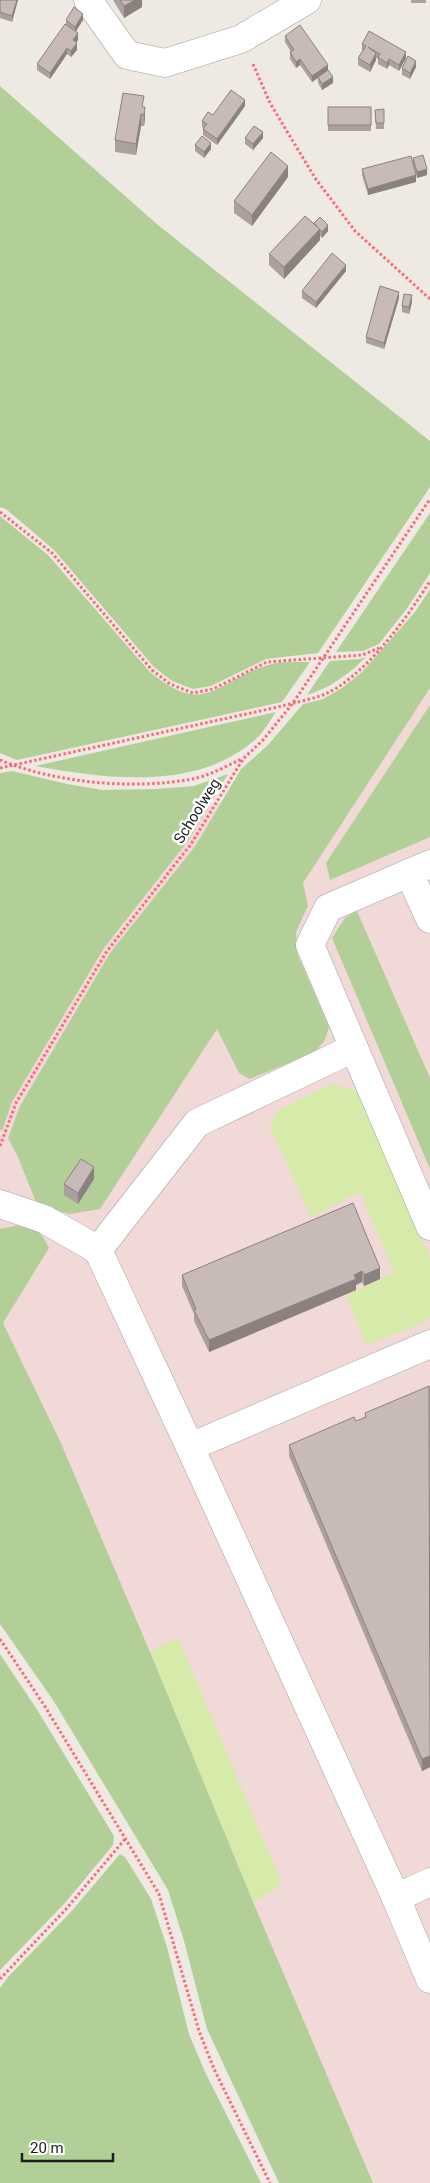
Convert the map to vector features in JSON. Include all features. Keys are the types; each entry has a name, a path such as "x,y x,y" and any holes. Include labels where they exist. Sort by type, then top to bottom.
{"lane":[{"path":"88,0 127,55 165,64 241,39 306,0"},
{"path":"430,919 420,869 328,908 310,945 430,1226"},
{"path":"98,1250 197,1122 354,1048"},
{"path":"0,1204 44,1219 98,1250 396,1898 430,1979"},
{"path":"190,1447 430,1344"},
{"path":"396,1898 430,1882"}],"path":[{"path":"241,39 270,103 315,178 355,231 430,300"},
{"name":"Schoolweg","path":"0,1146 16,1104 102,960 191,844 243,759 263,740 293,703 430,499"},
{"path":"0,512 52,553 152,670 170,684 193,693 213,689 267,662 362,655 380,647"},
{"path":"0,768 323,695 360,668 380,647 412,609 430,581"},
{"path":"0,760 14,766 69,779 156,783 194,779 243,759"},
{"path":"0,1639 44,1705 159,1894 199,2031 214,2069 270,2183"},
{"path":"0,1979 67,1908 125,1839"}],"shaded area":[{"path":"430,686 430,2183 356,2183 0,1327 0,800 62,837 375,769"}],"green space":[{"path":"0,86 158,225 430,441 430,487 318,653 266,659 211,686 193,689 172,681 154,667 54,550 6,509 0,507"},
{"path":"430,513 430,573 408,607 379,644 363,651 336,652"},
{"path":"0,516 48,555 150,672 169,686 185,693 198,694 210,692 249,672 268,665 283,662 310,662 282,702 17,760 0,753"},
{"path":"430,589 430,688 303,883 308,906 296,932 297,953 329,1027 325,1040 315,1052 250,1079 239,1073 217,1029 100,1209 70,1214 50,1209 35,1200 18,1157 8,1138 20,1106 110,953 196,845 241,769 268,745 303,704 323,699 342,688 362,672 415,612"},
{"path":"366,657 339,680 307,695 330,661"},
{"path":"430,705 430,837 330,880 326,863"},
{"path":"276,712 258,737 235,755 209,767 181,774 121,777 92,775 35,766"},
{"path":"12,771 102,790 194,786 228,774 188,841 104,948 12,1102 2,1131 0,1129 0,773"},
{"path":"357,911 430,1078 430,1169 332,938 345,918"},
{"path":"331,1084 357,1091 430,1258 430,1316 422,1323 367,1345 346,1296 394,1272 360,1192 311,1217 270,1127 277,1111"},
{"path":"20,1225 38,1231 49,1248 3,1323 60,1441 373,2183 279,2183 207,2029 184,1941 168,1890 53,1700 0,1624 0,1229"},
{"path":"176,1639 179,1640 281,1881 276,1889 253,1902 150,1652"},
{"path":"0,1654 36,1708 114,1836 113,1845 65,1903 0,1970"},
{"path":"120,1854 125,1857 151,1899 167,1947 189,2034 205,2072 261,2183 0,2183 0,1988 8,1977 70,1913"}],"building":[{"path":"0,0 17,0 12,16 0,12"},
{"path":"120,0 135,0 124,6"},
{"path":"74,7 83,14 75,27 66,20"},
{"path":"65,24 78,33 73,40 77,43 71,51 67,48 50,73 37,64"},
{"path":"300,25 328,65 312,76 300,59 296,62 290,52 294,50 285,36"},
{"path":"369,31 406,52 399,65 389,59 387,63 378,57 380,54 368,47 376,53 370,65 358,58 366,46 362,44"},
{"path":"408,56 416,61 410,73 402,68"},
{"path":"328,70 333,77 322,84 318,77"},
{"path":"231,90 245,100 217,139 203,129 207,124 202,121 208,112 213,115"},
{"path":"123,93 144,96 142,107 145,107 144,115 141,114 136,144 115,140"},
{"path":"328,107 371,107 371,125 328,125"},
{"path":"384,109 384,123 376,123 375,110"},
{"path":"254,126 263,132 253,144 245,138"},
{"path":"202,136 211,143 204,152 195,145"},
{"path":"271,152 288,166 252,215 234,201"},
{"path":"423,155 427,169 417,172 413,158"},
{"path":"411,156 416,175 368,189 362,169"},
{"path":"305,216 320,229 284,267 269,254"},
{"path":"320,217 328,225 322,232 314,223"},
{"path":"332,253 346,265 316,302 302,291"},
{"path":"380,286 399,292 384,343 366,337"},
{"path":"404,294 412,295 409,307 402,306"},
{"path":"81,1159 94,1167 78,1193 64,1184"},
{"path":"353,1203 380,1268 364,1275 362,1271 354,1275 356,1279 209,1340 194,1310 196,1309 182,1275"},
{"path":"429,1386 430,1756 422,1759 289,1445 354,1417 356,1421 366,1417 365,1413"}]}
